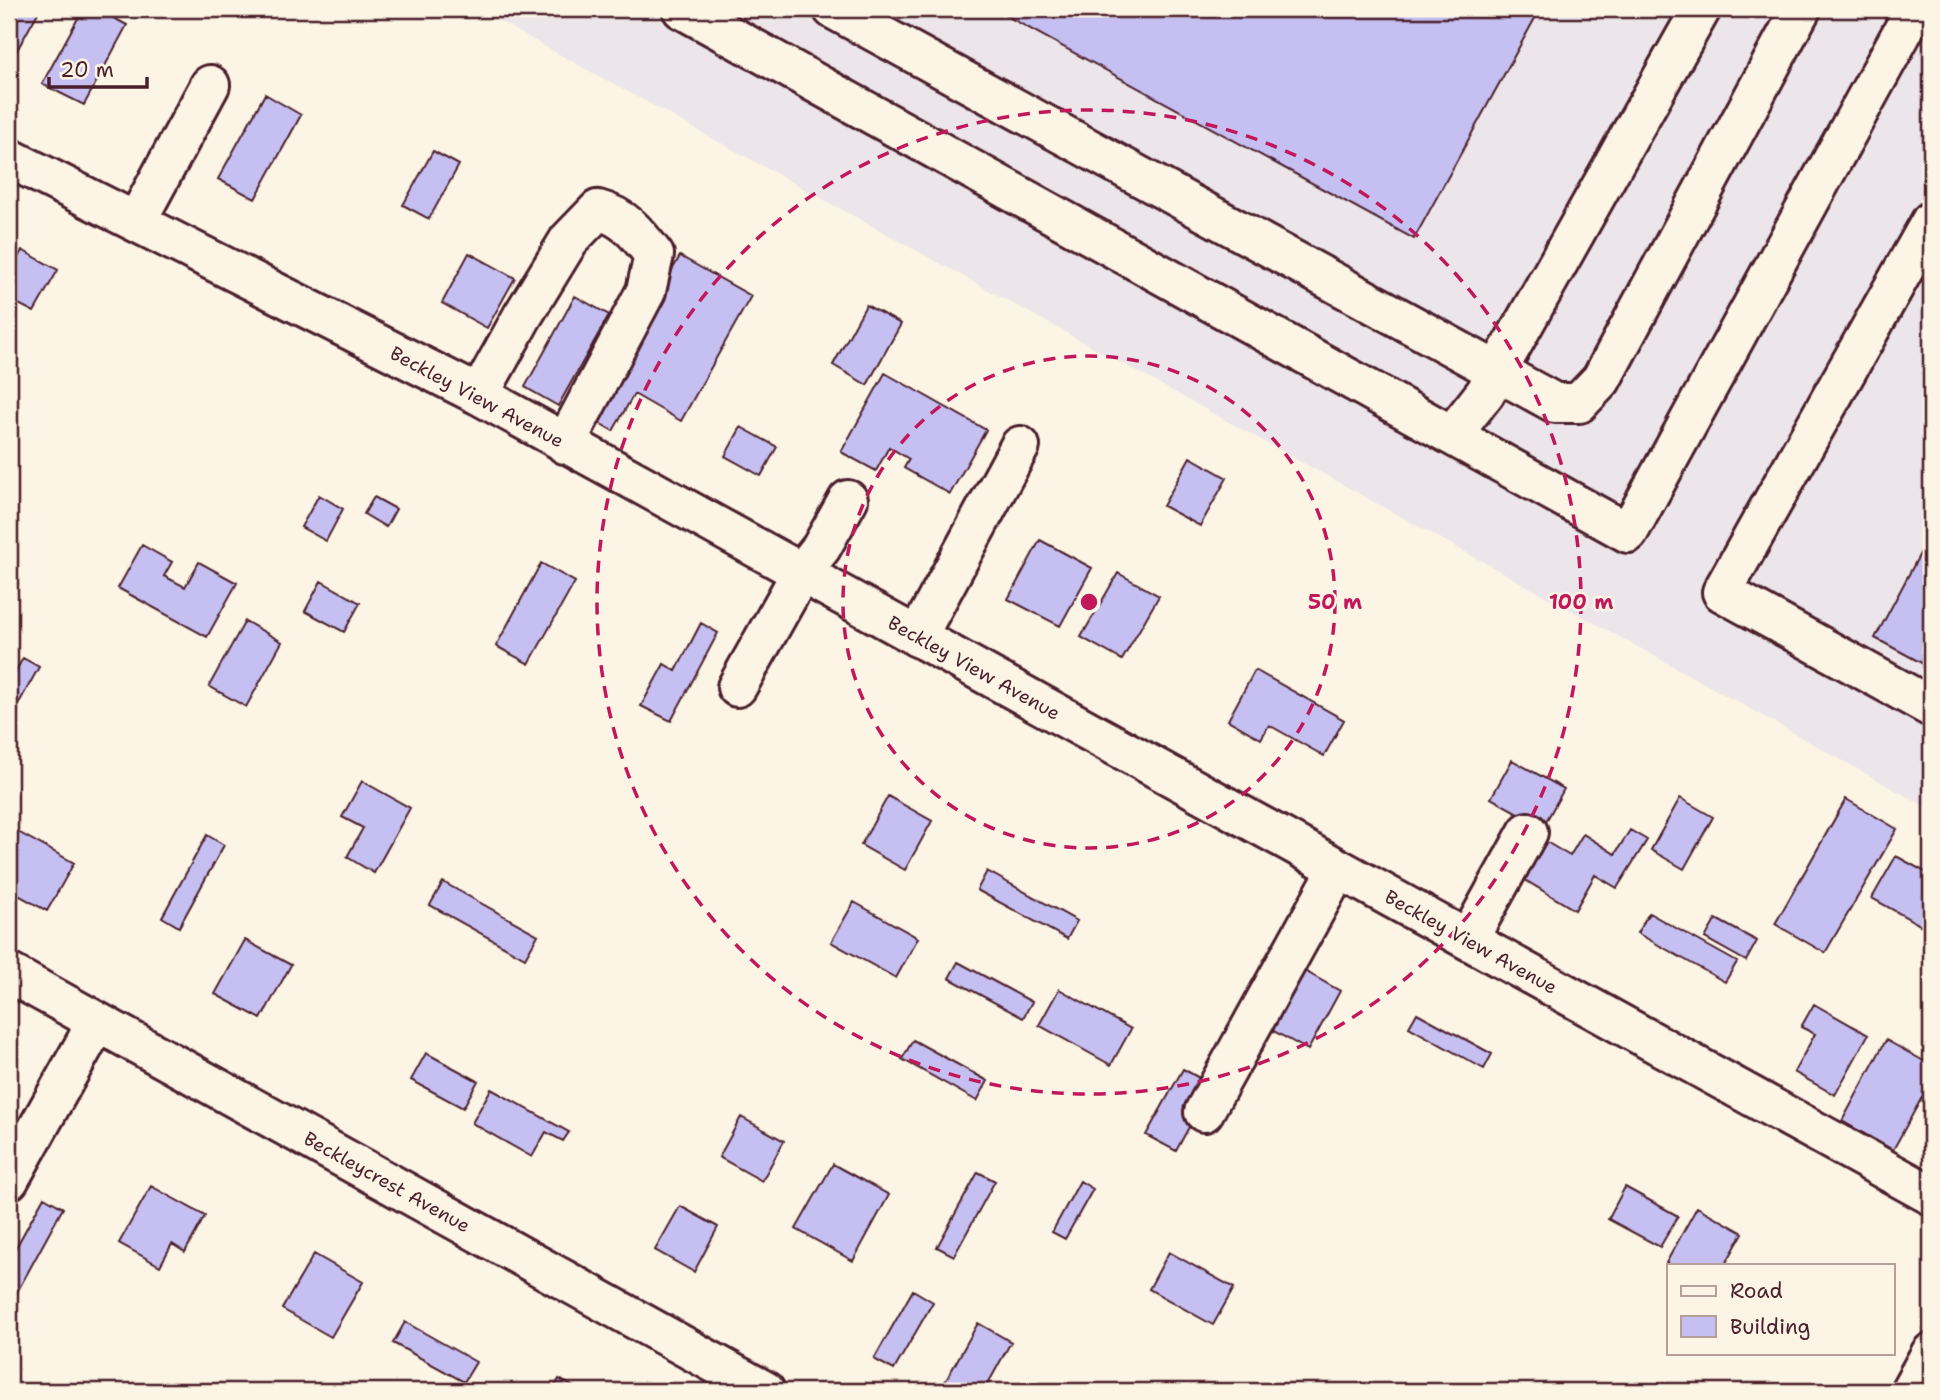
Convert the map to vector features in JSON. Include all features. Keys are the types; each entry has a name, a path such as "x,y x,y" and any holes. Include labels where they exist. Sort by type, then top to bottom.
{"street":[{"path":"682,9 1628,533 1915,9"},
{"path":"833,9 1555,403 1579,403 1601,380 1801,9"},
{"path":"1452,435 1497,373 1701,9"},
{"path":"136,222 210,85"},
{"name":"Beckley View Avenue","path":"9,158 479,396 1931,1195"},
{"path":"479,396 522,317 569,240 598,210 614,214 635,230 654,255 646,291 565,444"},
{"path":"1931,221 1722,592 1931,707"},
{"path":"917,637 1020,446"},
{"path":"737,687 801,573 821,548 848,500"},
{"path":"1468,940 1528,832"},
{"path":"1204,1112 1338,869"},
{"name":"Beckleycrest Avenue","path":"9,973 765,1391"},
{"path":"9,1180 97,1022"},
{"path":"1910,1391 1931,1353"}],"shaded area":[{"path":"477,9 1931,9 1931,810 1729,697"}],"building":[{"path":"18,9 40,9 11,61 9,25"},
{"path":"83,9 97,9 127,25 84,105 42,84"},
{"path":"994,9 1540,9 1414,239"},
{"path":"265,94 301,115 255,199 218,179"},
{"path":"433,151 459,165 429,219 403,205"},
{"path":"22,250 58,270 34,312 17,303 9,318 9,275"},
{"path":"469,253 515,278 487,328 442,303"},
{"path":"680,256 751,296 681,421 634,394 613,431 589,417"},
{"path":"575,296 609,315 558,406 525,387"},
{"path":"866,305 901,324 867,385 833,365"},
{"path":"885,373 986,430 950,494 904,468 909,459 889,447 876,471 841,452"},
{"path":"741,427 777,447 761,476 725,456"},
{"path":"1190,457 1227,478 1200,526 1163,506"},
{"path":"319,495 343,509 326,541 301,527"},
{"path":"374,497 396,509 386,527 364,514"},
{"path":"1931,533 1931,668 1875,638"},
{"path":"1040,540 1092,568 1060,626 1008,599"},
{"path":"142,545 172,562 164,576 185,587 199,562 237,583 207,637 118,588"},
{"path":"541,563 575,582 529,664 496,646"},
{"path":"1118,573 1159,596 1122,660 1081,637"},
{"path":"321,581 360,603 344,632 305,611"},
{"path":"245,621 282,642 246,707 209,686"},
{"path":"701,623 718,633 671,721 641,706 664,664 676,671"},
{"path":"23,658 39,667 9,721 9,683"},
{"path":"1255,670 1344,720 1324,756 1269,725 1261,739 1228,720"},
{"path":"1512,760 1564,789 1543,827 1491,798"},
{"path":"362,781 410,808 374,873 347,857 363,828 342,817"},
{"path":"888,796 932,821 905,870 861,845"},
{"path":"1680,798 1713,817 1684,869 1651,850"},
{"path":"1846,799 1897,829 1825,953 1775,924"},
{"path":"9,827 74,863 47,911 9,890"},
{"path":"1630,830 1647,840 1617,888 1595,875 1575,910 1515,874 1538,837 1570,856 1583,834 1615,854"},
{"path":"207,835 224,845 179,927 162,917"},
{"path":"1896,856 1931,875 1931,931 1872,898"},
{"path":"987,871 1077,921 1067,939 977,890"},
{"path":"443,882 538,935 525,958 430,905"},
{"path":"854,902 918,938 896,978 831,942"},
{"path":"1649,913 1737,962 1725,982 1637,933"},
{"path":"1716,919 1757,941 1746,961 1705,938"},
{"path":"245,940 291,965 261,1019 215,994"},
{"path":"958,962 1032,1002 1023,1018 949,978"},
{"path":"1294,965 1340,991 1308,1050 1261,1024"},
{"path":"1059,989 1131,1029 1111,1065 1039,1025"},
{"path":"1814,1004 1868,1035 1835,1095 1794,1072 1815,1034 1801,1027"},
{"path":"1417,1013 1492,1054 1484,1069 1409,1027"},
{"path":"913,1040 988,1081 977,1101 902,1059"},
{"path":"1886,1040 1931,1065 1931,1081 1893,1150 1842,1121"},
{"path":"426,1053 478,1081 463,1108 411,1080"},
{"path":"1183,1069 1212,1085 1176,1151 1146,1135"},
{"path":"491,1089 569,1132 563,1141 546,1132 532,1157 472,1123"},
{"path":"741,1117 784,1141 762,1181 719,1157"},
{"path":"833,1164 889,1195 853,1261 796,1229"},
{"path":"978,1172 995,1181 954,1256 937,1247"},
{"path":"1080,1181 1093,1189 1065,1239 1052,1232"},
{"path":"151,1186 205,1216 185,1252 172,1244 160,1266 119,1243"},
{"path":"1625,1187 1678,1216 1660,1247 1608,1219"},
{"path":"44,1197 63,1208 16,1294 9,1290 9,1260"},
{"path":"680,1206 718,1227 694,1272 655,1250"},
{"path":"1697,1207 1743,1233 1726,1264 1666,1263"},
{"path":"1169,1252 1234,1288 1213,1325 1149,1289"},
{"path":"314,1254 363,1282 331,1337 282,1309"},
{"path":"913,1290 933,1302 894,1370 874,1359"},
{"path":"405,1322 476,1362 464,1382 393,1343"},
{"path":"978,1323 1011,1342 984,1391 940,1391"},
{"path":"559,1379 581,1391 552,1391"}]}
